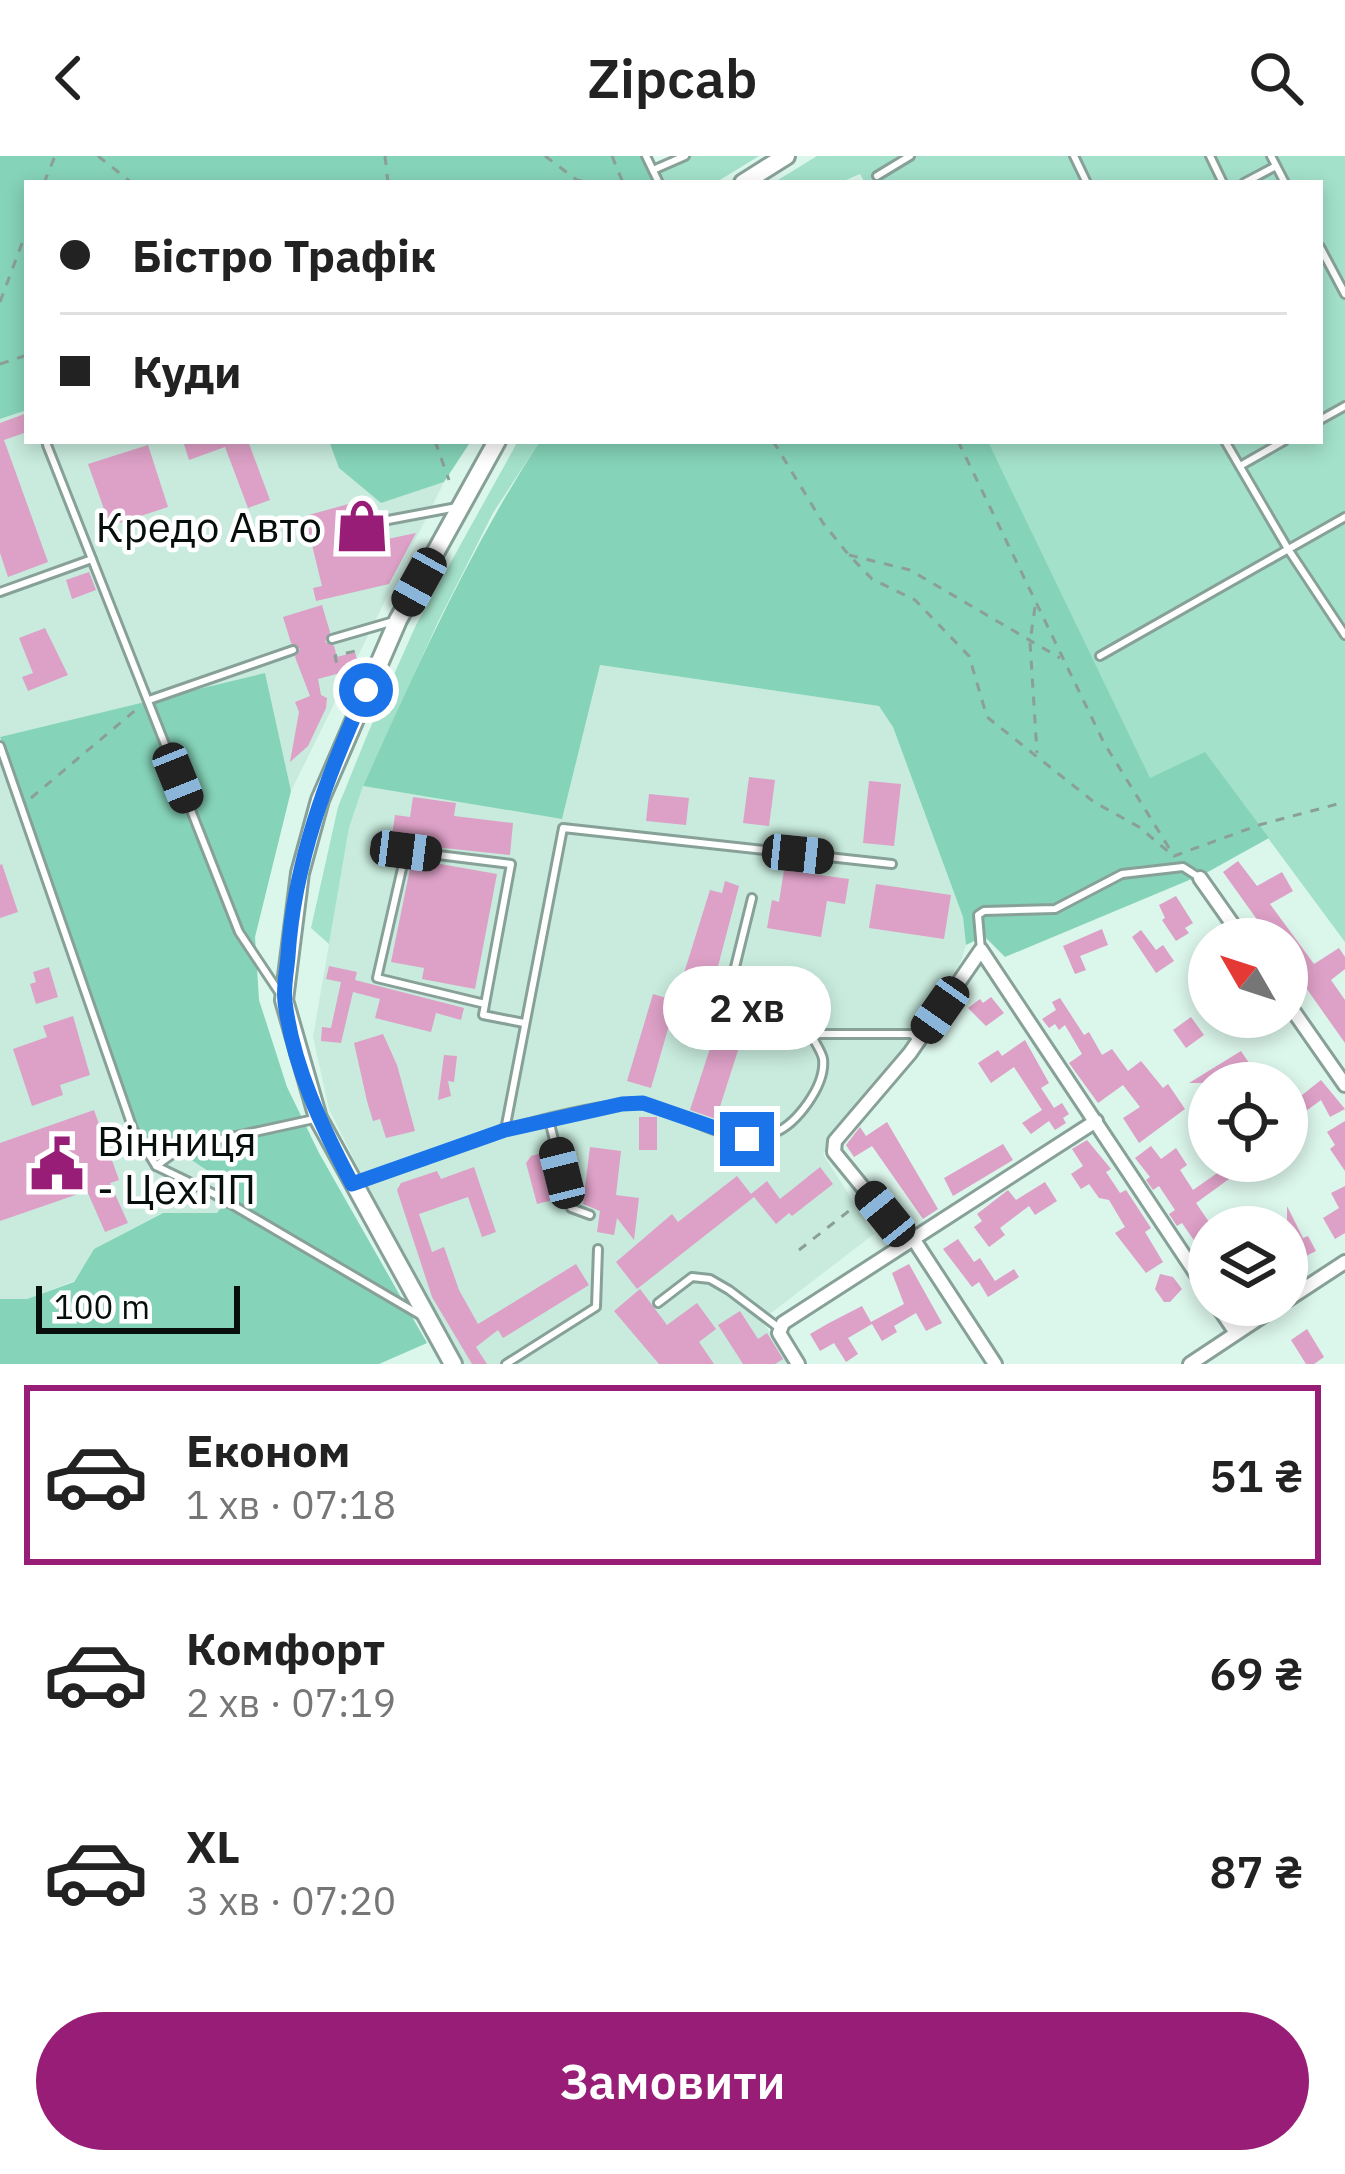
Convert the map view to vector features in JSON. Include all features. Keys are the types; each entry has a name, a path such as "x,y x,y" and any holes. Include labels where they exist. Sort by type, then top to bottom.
{"main road":[{"path":"748,180 786,156"},
{"path":"453,1364 318,1118 284,1000 300,873 320,800 398,620 495,444"}],"street":[{"path":"1200,878 1228,918"},
{"path":"995,1364 914,1240 901,1233 834,1152 835,1141 919,1040 981,950 1188,1261"},
{"path":"1308,1033 1345,1085"},
{"path":"798,1364 778,1328 1096,1121"},
{"path":"1308,1286 1345,1262"},
{"path":"1231,1326 1236,1334"},
{"path":"1190,1364 1248,1326"}],"lane":[{"path":"646,156 658,180"},
{"path":"653,170 686,156"},
{"path":"877,176 910,156"},
{"path":"1271,156 1284,180"},
{"path":"1250,180 1276,166"},
{"path":"1323,253 1345,294"},
{"path":"1228,444 1288,550 1345,635"},
{"path":"1240,466 1279,444"},
{"path":"47,445 239,932 284,1000"},
{"path":"372,524 461,506"},
{"path":"1100,656 1345,517"},
{"path":"0,592 92,559"},
{"path":"332,639 398,620"},
{"path":"148,700 293,650"},
{"path":"0,746 133,1130 156,1166 214,1194 424,1318"},
{"path":"505,1130 563,828 892,864"},
{"path":"484,1004 376,978 406,851 511,864 483,1015 526,1024"},
{"path":"981,950 978,915 983,910 1054,909 1122,874 1183,866 1200,878"},
{"path":"752,898 724,1012 811,1034 910,1034 919,1040"},
{"path":"352,1184 505,1130 622,1104 643,1103 747,1139 776,1133 801,1112 816,1088 823,1060 811,1034"},
{"path":"156,1166 181,1148 318,1118"},
{"path":"549,1120 571,1208 590,1215"},
{"path":"506,1364 596,1306 598,1249"},
{"path":"658,1303 692,1277 710,1279 778,1328"}],"path":[{"path":"98,156 128,180"},
{"path":"545,156 577,180"},
{"path":"0,302 24,238"},
{"path":"436,444 449,481"},
{"path":"775,444 823,523 848,554 872,579 915,600 969,656 987,717 1094,802 1138,827 1174,856"},
{"path":"959,444 1104,743 1174,856"},
{"path":"848,554 910,570 1064,660"},
{"path":"1036,603 1030,643 1037,754"},
{"path":"341,680 335,656 363,649"},
{"path":"21,807 148,700"},
{"path":"1174,856 1259,825 1345,802"},
{"path":"799,1250 870,1195"}],"shaded area":[{"path":"24,411 24,444 330,444 339,468 381,503 444,482 291,791 264,674 0,737 0,419"},
{"path":"599,665 880,706 893,727 963,917 966,945 961,961 920,1030 823,1154 874,1234 762,1320 789,1364 463,1364 425,1302 329,1109 313,1037 349,828 363,786 562,819"},
{"path":"0,746 184,1155 235,1189 217,1213 162,1213 94,1249 74,1281 27,1299 0,1299"}],"green space":[{"path":"0,156 646,156 658,180 24,180 24,411 0,419"},
{"path":"685,156 759,156 720,180 658,180 653,170"},
{"path":"817,156 1345,156 1345,942 1205,753 1150,779 989,444 1323,444 1323,180 863,180 860,174 846,180 778,180"},
{"path":"330,444 469,444 444,482 381,503 339,468"},
{"path":"516,444 538,444 493,513 363,786 349,828 329,944 311,928 338,807 416,625"},
{"path":"538,444 989,444 1150,778 1205,752 1269,838 1206,873 1005,957 984,936 966,945 963,917 893,727 879,706 600,665 562,819 363,786 424,653"},
{"path":"265,673 291,791 255,937 259,1000 287,1087 319,1153 427,1343 379,1364 0,1364 0,1299 27,1299 74,1282 94,1249 163,1213 217,1213 235,1189 184,1155 180,1145 163,1151 133,1129 0,737"}],"building":[{"path":"24,414 24,433 4,440 48,562 8,577 0,553 0,423"},
{"path":"184,444 249,444 270,500 248,508 225,447 189,460"},
{"path":"148,445 168,507 110,526 88,464"},
{"path":"363,500 365,526 373,542 416,533 389,584 316,601 313,588 322,586 305,516"},
{"path":"89,572 96,590 72,599 66,580"},
{"path":"322,605 330,632 325,642 334,646 337,657 355,652 359,668 318,679 321,695 327,698 326,708 308,746 290,762 299,712 295,702 310,696 295,657 300,649 291,643 283,617"},
{"path":"45,628 68,675 28,691 22,677 33,673 19,638"},
{"path":"749,777 775,780 769,826 743,823"},
{"path":"869,781 901,784 894,846 863,843"},
{"path":"649,794 689,798 686,825 646,821"},
{"path":"413,797 456,803 454,816 513,823 510,855 406,844 400,847 396,863 388,862 395,815 410,817"},
{"path":"412,859 497,874 475,989 422,979 424,968 391,962"},
{"path":"1238,861 1257,886 1282,872 1293,891 1270,904 1280,918 1256,918 1223,872"},
{"path":"0,865 18,912 0,918"},
{"path":"784,870 849,879 845,904 827,901 821,937 767,928 772,900 779,902"},
{"path":"725,881 739,886 717,970 713,969 709,981 684,973 710,890 722,893"},
{"path":"876,884 951,895 944,939 869,928"},
{"path":"1176,896 1190,918 1185,928 1188,934 1176,941 1162,920 1159,905"},
{"path":"1102,929 1108,945 1080,956 1086,970 1075,974 1063,946"},
{"path":"1141,930 1156,950 1163,945 1174,961 1156,973 1132,937"},
{"path":"1339,948 1345,969 1331,980 1345,1000 1345,1043 1308,991 1308,956 1314,964"},
{"path":"329,966 357,972 355,980 464,1008 461,1020 436,1013 431,1032 375,1018 380,999 353,992 341,1043 321,1041 322,1027 331,1028 341,982 326,979"},
{"path":"49,967 58,997 36,1004 30,984 36,982 33,972"},
{"path":"653,994 676,1001 651,1088 627,1081"},
{"path":"991,997 1004,1013 986,1026 968,1008"},
{"path":"1060,998 1102,1055 1112,1049 1128,1071 1141,1061 1163,1088 1168,1084 1185,1109 1139,1143 1123,1118 1140,1107 1123,1085 1098,1103 1069,1063 1082,1054 1065,1025 1059,1030 1055,1024 1049,1028 1042,1019 1056,1010 1052,1002"},
{"path":"73,1016 90,1075 60,1085 63,1095 32,1106 13,1049 47,1037 43,1026"},
{"path":"1188,1019 1188,1038 1200,1038 1186,1048 1173,1030"},
{"path":"715,1033 741,1041 716,1119 690,1110"},
{"path":"383,1034 415,1131 386,1138 380,1119 373,1121 354,1043"},
{"path":"1025,1040 1049,1083 1041,1088 1054,1108 1062,1103 1069,1114 1063,1118 1066,1123 1055,1130 1049,1121 1031,1134 1022,1123 1042,1110 1014,1067 991,1083 978,1063 998,1050 1002,1056"},
{"path":"1241,1051 1248,1062 1223,1062"},
{"path":"444,1055 457,1056 454,1082 448,1081 451,1096 438,1100"},
{"path":"1321,1080 1345,1109 1330,1117 1321,1100 1308,1110 1308,1090"},
{"path":"94,1110 119,1180 110,1183 128,1223 105,1232 87,1191 0,1221 0,1143"},
{"path":"639,1117 657,1117 657,1150 639,1150"},
{"path":"1345,1121 1345,1171 1330,1149 1335,1145 1327,1132"},
{"path":"887,1122 938,1209 923,1219 872,1146 854,1157 846,1145 860,1127 866,1136"},
{"path":"1087,1140 1111,1169 1106,1172 1120,1193 1126,1190 1151,1228 1145,1232 1163,1262 1146,1273 1115,1233 1125,1227 1109,1200 1099,1198 1089,1184 1081,1189 1071,1174 1083,1166 1072,1149"},
{"path":"1003,1144 1013,1160 953,1196 944,1178"},
{"path":"1151,1146 1161,1159 1176,1148 1187,1165 1180,1170 1193,1190 1204,1182 1225,1182 1196,1203 1198,1206 1188,1206 1188,1232 1182,1223 1177,1226 1169,1214 1175,1210 1159,1186 1153,1190 1146,1180 1150,1177 1135,1158"},
{"path":"590,1147 621,1151 616,1195 639,1198 634,1240 617,1218 614,1235 597,1232 600,1211 583,1204"},
{"path":"549,1151 561,1198 537,1204 526,1163 531,1156"},
{"path":"474,1167 496,1232 482,1237 468,1197 419,1214 432,1252 444,1247 459,1290 478,1324 576,1264 589,1285 503,1338 498,1330 476,1347 487,1364 472,1364 432,1297 397,1190 401,1183 437,1171 441,1179"},
{"path":"820,1167 833,1184 792,1216 789,1213 776,1224 754,1197 637,1289 616,1262 672,1214 678,1222 737,1176 751,1194 767,1181 780,1199"},
{"path":"1045,1182 1057,1201 1035,1215 1029,1206 1000,1228 1005,1235 989,1247 974,1227 982,1221 977,1214 1008,1190 1016,1200"},
{"path":"1345,1186 1345,1233 1335,1239 1323,1218 1339,1208 1331,1193"},
{"path":"958,1239 974,1262 980,1258 995,1281 1014,1269 1019,1277 988,1297 979,1282 972,1287 943,1249"},
{"path":"909,1264 942,1323 926,1331 916,1313 894,1326 897,1332 882,1341 872,1324 848,1338 858,1354 846,1362 834,1343 820,1351 810,1334 829,1323 862,1306 871,1322 904,1304 892,1273"},
{"path":"1160,1274 1173,1277 1182,1289 1170,1302 1164,1302 1155,1289"},
{"path":"640,1289 667,1325 697,1303 716,1329 699,1342 714,1364 659,1364 614,1311"},
{"path":"740,1311 758,1339 767,1333 783,1359 775,1364 743,1364 718,1325"},
{"path":"1307,1329 1324,1357 1314,1364 1306,1364 1291,1340"}],"place":[{"name":"Кредо Авто","path":"362,526"},
{"name":"Вінниця - ЦехПП","path":"57,1164"}],"route":[{"path":"366,690 320,800 300,873 284,1000 318,1118 352,1184 505,1130 622,1104 643,1103 747,1139"}]}
